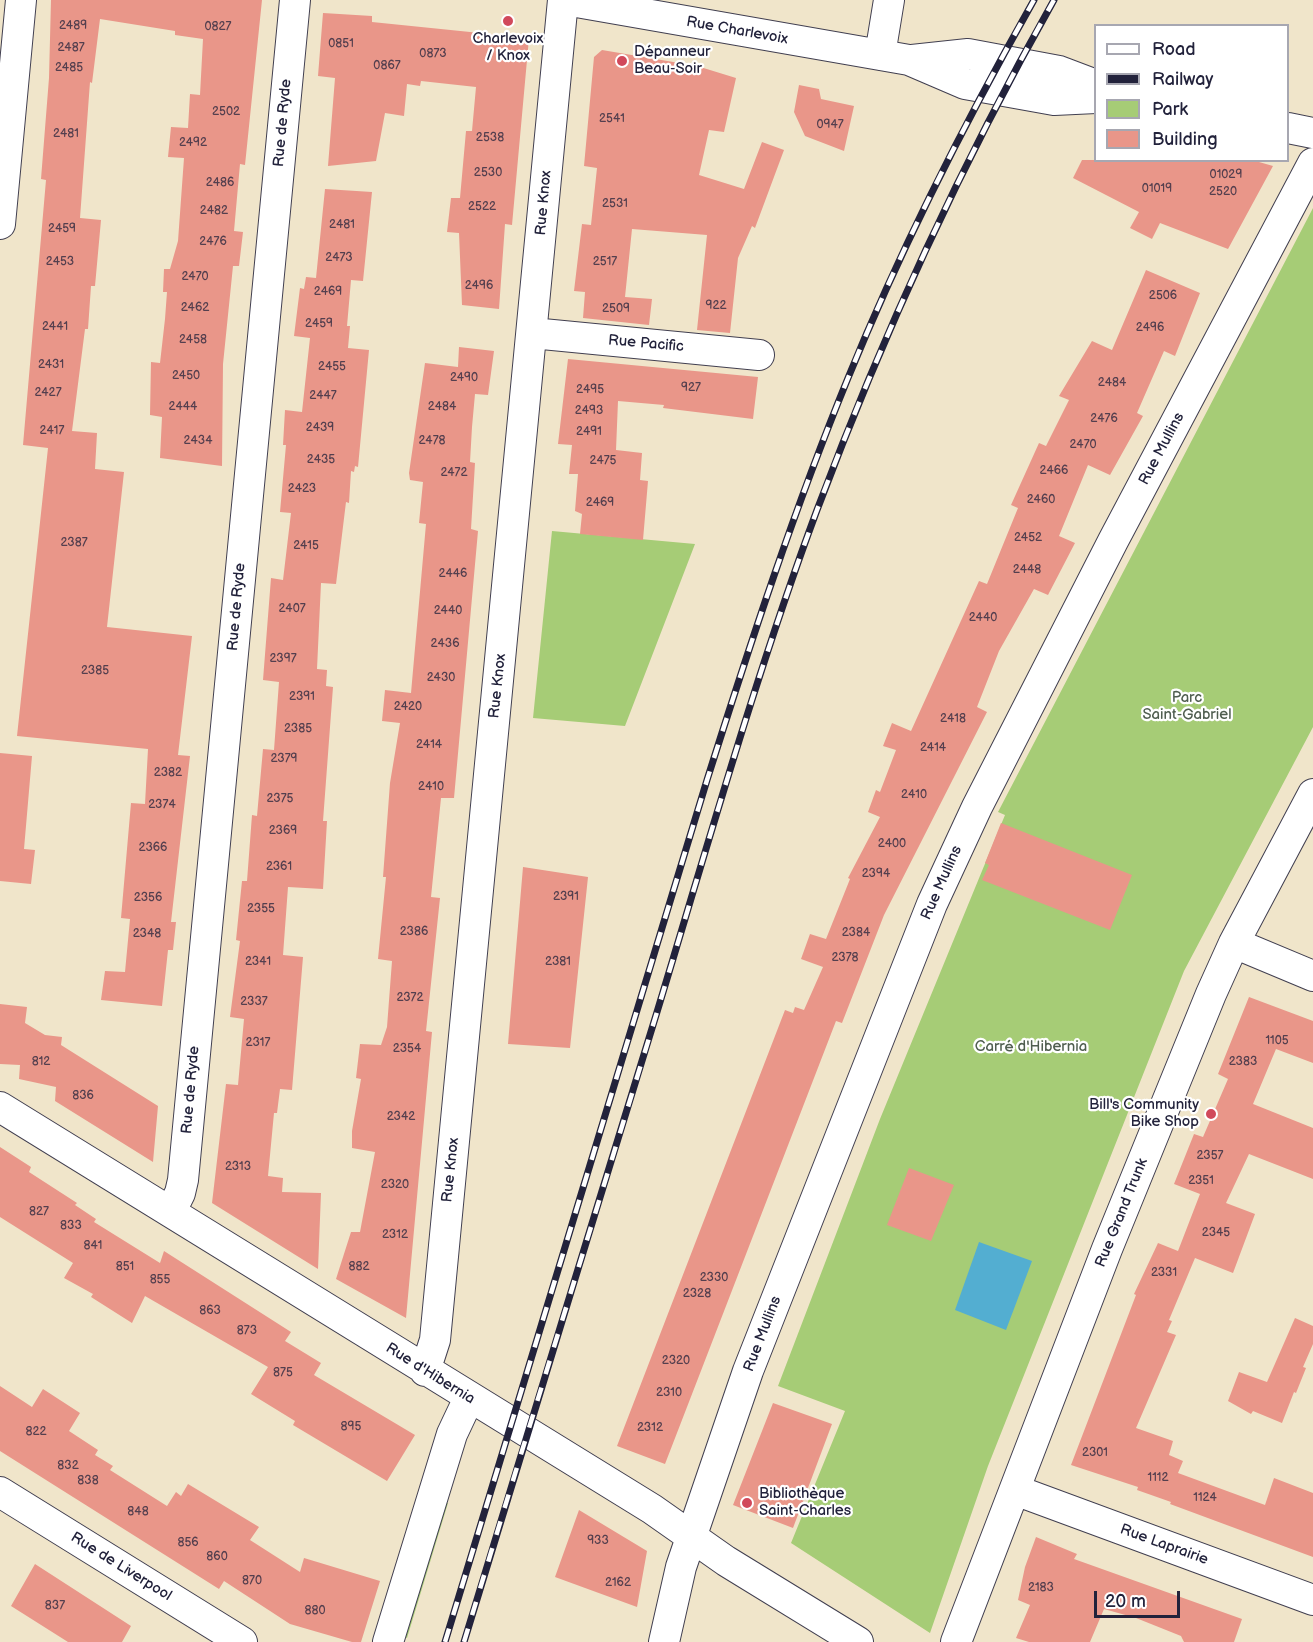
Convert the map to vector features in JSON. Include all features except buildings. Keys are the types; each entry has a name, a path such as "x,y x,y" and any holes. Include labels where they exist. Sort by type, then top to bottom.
{"street":[{"path":"0,224 21,0"},
{"name":"Rue de Ryde","path":"171,1211 180,1193 183,1180 295,0"},
{"name":"Rue Charlevoix","path":"564,0 909,60 965,84 1054,100 1094,98"},
{"name":"Rue Knox","path":"425,1371 435,1340 564,0"},
{"path":"880,55 889,0"},
{"name":"Rue Charlevoix","path":"909,60 968,54 1059,70 1094,85"},
{"path":"1289,128 1313,133"},
{"name":"Rue Mullins","path":"664,1642 677,1579 690,1536 748,1371 904,970 942,882 977,807 1113,541 1313,163"},
{"name":"Rue Pacific","path":"532,333 759,354"},
{"name":"Rue Grand Trunk","path":"956,1642 1107,1249 1234,943 1313,794"},
{"path":"1234,943 1313,976"},
{"name":"Rue d'Hibernia","path":"0,1107 652,1509 726,1561 858,1642"},
{"path":"388,1642 452,1434 469,1398"},
{"name":"Rue Laprairie","path":"1015,1490 1313,1600"},
{"name":"Rue de Liverpool","path":"0,1492 242,1642"}],"green space":[{"path":"1313,208 1313,727 1184,971 988,1466 930,1633 791,1543 845,1411 778,1386 880,1119 1005,815 998,812"},
{"path":"552,531 695,544 625,726 533,718"},
{"path":"442,1501 448,1503 407,1638 401,1636"}],"water":[{"path":"979,1242 1032,1261 1006,1330 955,1310"}],"railway":[{"path":"445,1642 707,780 791,527 868,329 912,233 983,92 1034,0"},
{"path":"464,1642 733,760 773,634 817,510 869,379 926,250 987,124 1054,0"}],"place":[{"name":"Charlevoix / Knox","path":"508,21"},
{"name":"Dépanneur Beau-Soir","path":"622,61"},
{"name":"Bill's Community Bike Shop","path":"1211,1114"},
{"name":"Bibliothèque Saint-Charles","path":"747,1503"}],"park label":[{"name":"Parc Saint-Gabriel","path":"1187,706"},
{"name":"Carré d'Hibernia","path":"1031,1047"}]}
